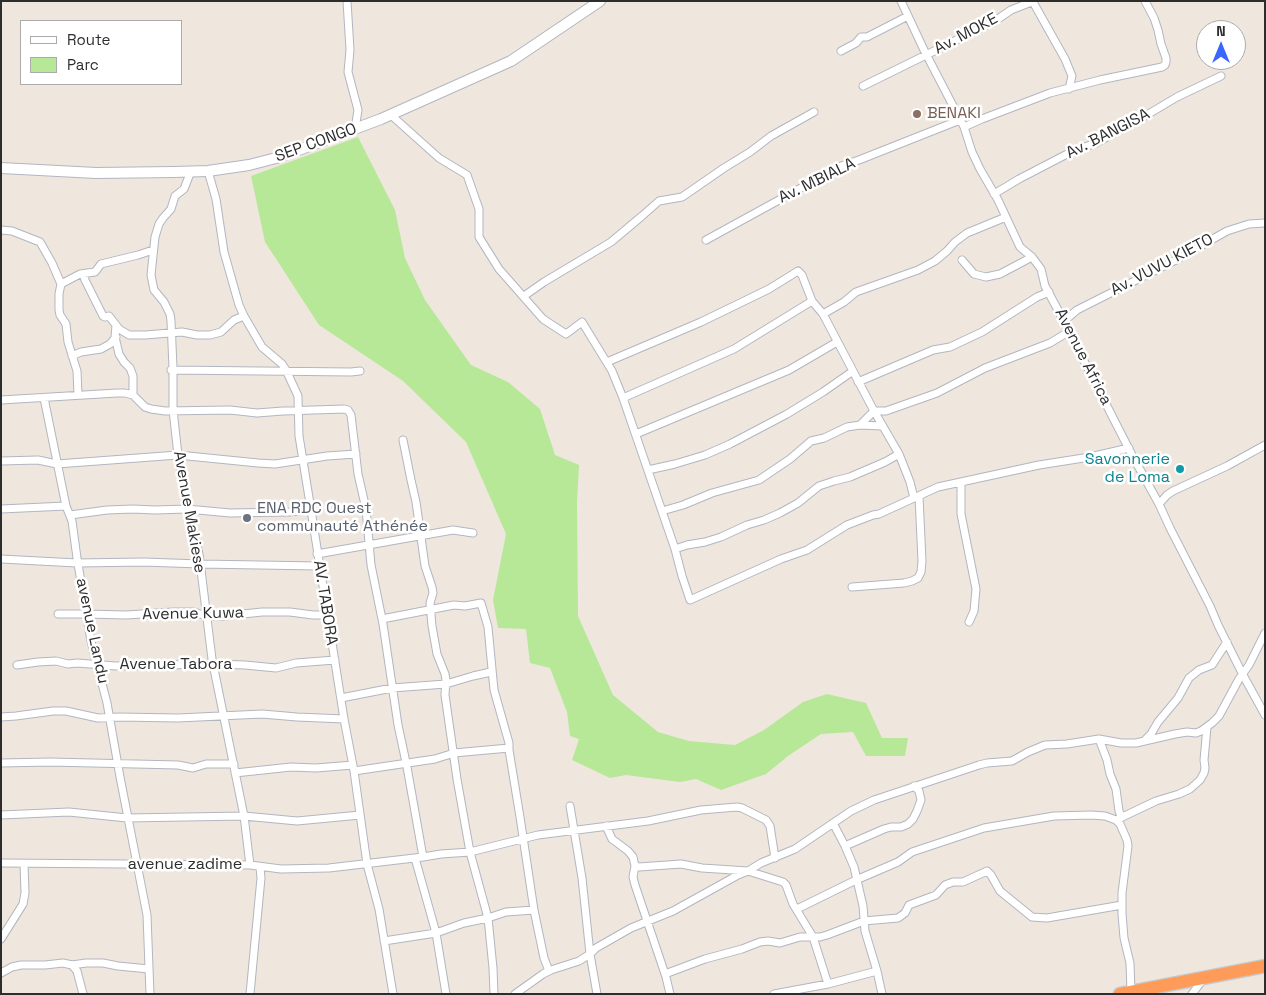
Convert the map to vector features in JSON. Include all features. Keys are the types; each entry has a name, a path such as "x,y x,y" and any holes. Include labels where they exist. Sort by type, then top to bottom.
{"highway":[{"path":"1126,993 1265,966"}],"street":[{"path":"347,1 350,50 348,72 358,110 355,129"},
{"name":"SEP CONGO","path":"1,168 96,173 191,171 249,165 280,158 391,115 512,61 600,1"},
{"name":"Avenue Africa","path":"901,1 926,55 962,124 980,169 1020,246 1041,269 1045,286 1159,504 1243,675 1265,715"},
{"name":"Av. MBIALA","path":"706,240 841,166 962,124 982,119 1030,100 1100,80 1162,67 1165,65 1166,58 1154,18 1146,1"},
{"path":"1033,2 1065,59 1072,76 1069,89"},
{"name":"Av. MOKE","path":"863,86 995,20 1011,10 1033,2"},
{"path":"841,51 856,43 861,37 867,37 908,16"},
{"name":"Av. BANGISA","path":"994,194 1071,152 1096,144 1177,97 1222,76"},
{"path":"524,296 611,242 659,201 682,196 771,136 814,112"},
{"path":"391,115 439,158 467,175 479,209 479,237 499,269 543,319 566,334 582,322 607,362 624,398 675,549 690,600 782,559 807,550 847,525 868,516 880,514 938,488 1039,465 1090,457 1129,448"},
{"name":"AV. TABORA","path":"208,170 216,199 224,252 244,316 262,347 282,364 288,372 298,396 299,436 310,510 367,864 379,909 393,994"},
{"name":"Avenue Makiese","path":"191,171 184,189 175,196 171,209 159,224 155,237 151,275 154,290 164,302 170,314 173,410 178,456 187,509 200,564 213,664 244,816 250,865"},
{"path":"823,314 844,302 856,292 918,270 936,261 967,233 1006,217"},
{"name":"Av. VUVU KIETO","path":"1064,321 1077,310 1174,261 1227,230 1249,224 1265,223"},
{"path":"1,230 12,230 40,242 49,256 61,284 59,310 66,327 76,371 78,395"},
{"path":"61,284 74,276 95,272 101,264 153,250"},
{"path":"962,260 974,274 986,277 1000,274 1032,257"},
{"path":"607,362 701,322 769,289 798,271 802,274 812,301 823,314 858,382 899,454 916,497 922,561 921,572 918,578 912,581 852,587"},
{"path":"83,274 102,316 109,316 119,329 129,335"},
{"path":"858,382 933,350 950,348 982,332 1037,297 1049,292"},
{"path":"624,398 734,349 812,301"},
{"path":"72,356 82,352 101,349 110,344 115,337 182,332 198,335 216,334 227,328 234,320 244,316"},
{"path":"116,324 115,337 122,360 132,371 133,395"},
{"path":"860,425 874,411 886,411 937,393 985,368 1050,343 1070,331"},
{"path":"636,434 790,370 837,342"},
{"path":"172,370 360,371"},
{"path":"648,470 705,455 730,444 824,392 853,371"},
{"path":"1,400 125,393 133,395 145,407 156,410 230,410 257,413 298,410 348,410 351,415 358,474 366,509 371,565 406,763 419,858 436,933 446,994"},
{"name":"avenue Landu","path":"44,398 66,506 74,533 91,641 110,717 127,818 147,916 150,994"},
{"path":"662,511 712,493 759,480 790,459 811,441 824,438 847,427 860,425 882,426"},
{"path":"403,440 416,502 425,566 432,587 430,610 436,654 445,674 445,695 470,852 488,918 494,994"},
{"path":"1159,504 1173,491 1227,466 1265,445"},
{"path":"1,461 38,460 57,464 178,456 275,464 327,456 356,454"},
{"path":"675,549 721,537 747,525 764,520 798,503 819,486 850,477 899,454"},
{"path":"961,483 961,514 976,589 974,611 969,622"},
{"path":"1,509 66,506"},
{"path":"70,515 107,510 187,509 230,513 310,510"},
{"path":"318,554 453,530 473,533"},
{"path":"1,559 78,563 144,562 320,566"},
{"path":"382,619 454,605 465,606 481,603 488,627 494,690 509,748 534,910 544,958 549,971"},
{"name":"Avenue Kuwa","path":"58,614 126,615 194,612 206,616 224,616 262,612 290,612 313,615 327,613"},
{"path":"515,994 538,977 549,971 576,963 596,948 631,928 673,911 738,875 798,847 857,807 874,800 987,763 1012,761 1045,745 1099,739 1121,744 1136,743 1175,734 1198,732 1219,716 1249,665 1265,633"},
{"path":"1136,743 1147,738 1178,698 1189,678 1199,670 1212,665 1227,642"},
{"name":"Avenue Tabora","path":"17,665 56,661 68,664 116,666 213,664 276,668 296,663 335,660"},
{"path":"341,698 392,688 446,684 491,672"},
{"path":"1,717 66,711 98,718 178,718 262,714 344,719"},
{"path":"797,909 898,862 912,852 984,828 1054,816 1091,815 1119,818 1156,801 1179,794 1190,789 1200,780 1204,773 1207,726"},
{"path":"1099,739 1116,790 1119,818 1128,846 1122,905 1122,928 1130,963 1126,993"},
{"path":"236,773 292,767 353,768 435,759 454,753 509,748"},
{"path":"1,763 50,762 178,765 192,768 206,764 234,764"},
{"path":"845,846 884,829 901,827 908,824 913,819 921,800 919,791 914,786"},
{"path":"570,806 582,878 590,954 597,994"},
{"name":"avenue zadime","path":"1,864 250,865 281,869 305,869 470,852 538,835 648,821 701,810 727,807 742,808 766,820 770,826 775,858"},
{"path":"1,815 69,812 127,818 244,816 298,821 360,815"},
{"path":"833,823 854,867 863,906 865,932 882,994"},
{"path":"606,826 612,840 628,851 633,857 635,866 633,876 670,994"},
{"path":"1,939 23,904 25,893 24,864"},
{"path":"635,866 681,864 702,868 748,871 780,880 786,885 793,904 813,937 828,984"},
{"path":"250,994 261,878 260,867"},
{"path":"664,974 760,942 768,941 778,944 800,937 820,937 864,921 898,918 905,913 909,905 936,895 945,885 953,882 963,882 987,871 1000,891 1032,917 1046,918 1122,905"},
{"path":"384,941 436,933 464,923 506,912 534,910"},
{"path":"1,973 12,967 24,964 45,966 63,963 72,965 103,963 149,969"},
{"path":"72,965 77,971 83,994"},
{"path":"774,994 828,984 877,971"},
{"path":"1192,994 1204,978"}],"green space":[{"path":"358,137 395,210 405,258 425,300 471,365 508,382 540,409 555,455 579,465 577,502 578,616 613,695 658,732 689,741 735,745 764,730 803,702 827,694 866,703 882,738 908,738 905,756 866,756 853,732 821,734 788,756 766,774 721,790 696,779 680,782 626,775 610,778 572,760 579,739 570,736 567,712 550,668 530,663 526,629 498,628 493,600 506,534 466,442 403,381 319,325 265,242 251,176"}],"place":[{"name":"BENAKI","path":"917,114"},
{"name":"Savonnerie de Loma","path":"1180,469"},
{"name":"ENA RDC Ouest communauté Athénée","path":"247,518"}]}
